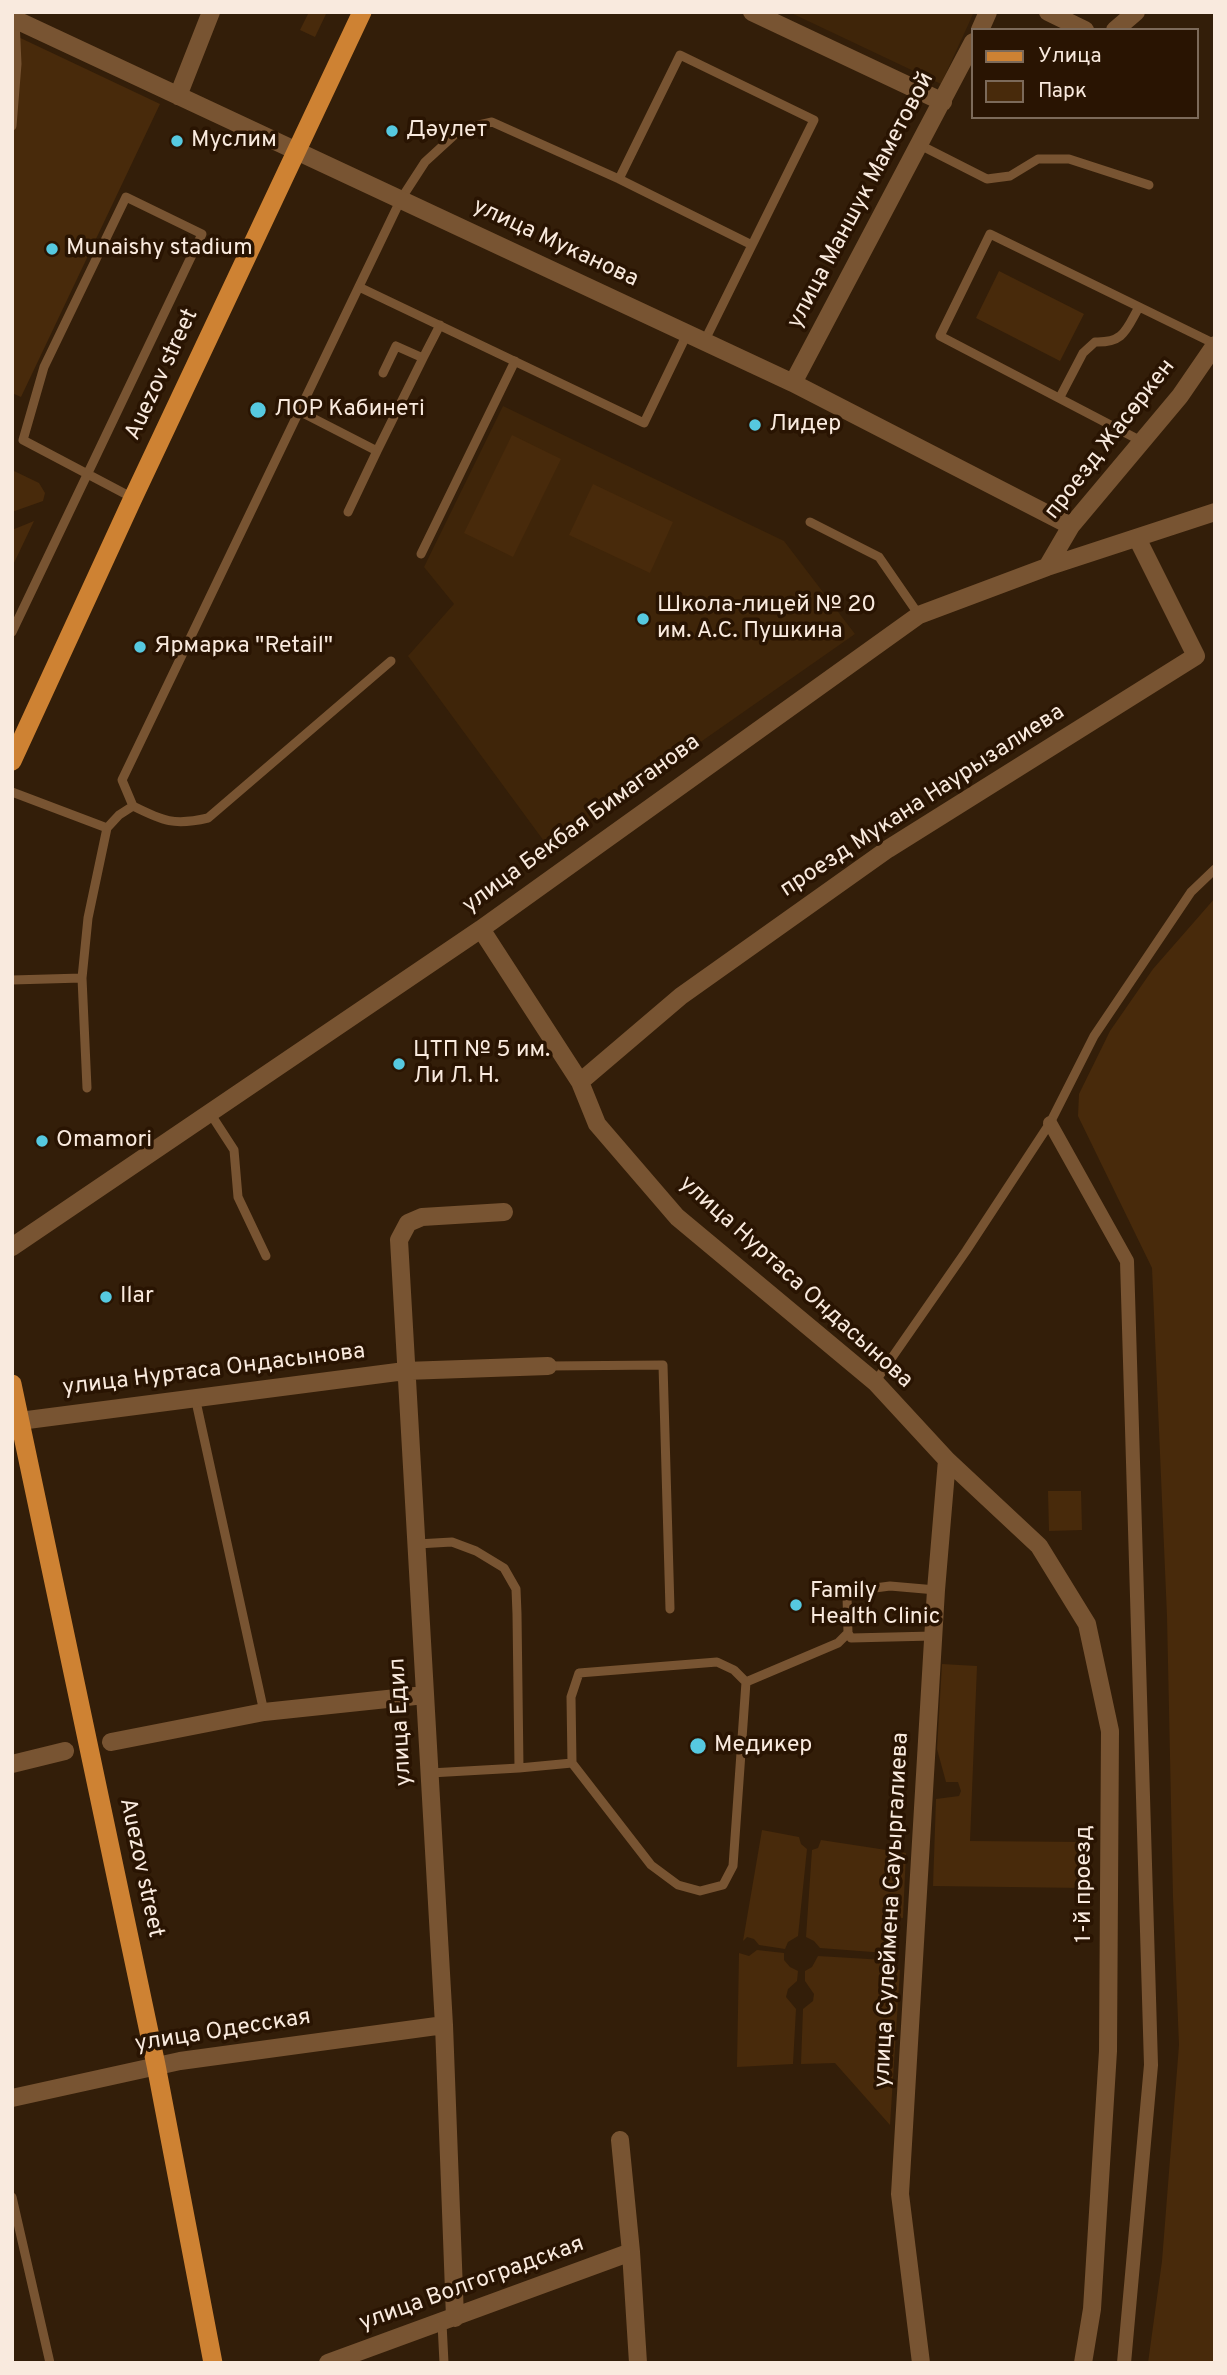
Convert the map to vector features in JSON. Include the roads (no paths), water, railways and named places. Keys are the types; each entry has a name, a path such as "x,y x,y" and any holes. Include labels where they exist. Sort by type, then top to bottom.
{"main road":[{"name":"Auezov street","path":"12,761 362,12"},
{"name":"Auezov street","path":"12,1384 16,1422 156,2066 213,2363"}],"street":[{"path":"178,96 211,12"},
{"path":"752,12 943,102"},
{"path":"980,28 988,12"},
{"path":"1048,12 1081,28"},
{"path":"1117,28 1136,12"},
{"name":"улица Муканова","path":"14,19 793,383 1071,526"},
{"name":"улица Маншук Маметовой","path":"793,383 972,44"},
{"name":"проезд Жасөркен","path":"1046,567 1071,526 1180,396 1215,345"},
{"name":"улица Бекбая Бимаганова","path":"12,1247 481,929 919,615 1046,567 1215,512"},
{"name":"проезд Мукана Наурызалиева","path":"580,1082 681,996 888,849 1196,656 1138,538"},
{"name":"улица Нуртаса Ондасынова","path":"481,929 580,1082 597,1124 677,1217 875,1382 947,1460"},
{"path":"1050,1123 1127,1261 1151,2065 1124,2363"},
{"name":"улица Едил","path":"448,2320 444,2025 399,1240 408,1223 422,1217 504,1212"},
{"name":"улица Нуртаса Ондасынова","path":"16,1422 405,1371 548,1366"},
{"name":"улица Сулеймена Сауыргалиева","path":"921,2363 900,2194 933,1636 947,1460"},
{"name":"1-й проезд","path":"947,1460 1039,1546 1087,1624 1110,1731 1108,2051 1092,2309 1083,2363"},
{"path":"111,1742 264,1712 425,1695"},
{"path":"12,1764 65,1751"},
{"name":"улица Одесская","path":"12,2098 156,2066 444,2025"},
{"path":"620,2140 632,2252 638,2363"},
{"name":"улица Волгоградская","path":"328,2363 632,2252"}],"lane":[{"path":"12,126 14,19"},
{"path":"619,179 680,55 814,120 704,342"},
{"path":"391,661 208,818 184,824 159,819 133,806 122,780 401,199 425,162 461,129 492,122 619,179 752,245"},
{"path":"920,145 987,179 1010,176 1038,159 1069,159 1149,185"},
{"path":"12,632 86,474 202,234 126,197 44,367 23,440 86,474 133,498"},
{"path":"1143,442 940,336 990,234 1215,345"},
{"path":"359,287 644,423 687,334"},
{"path":"1060,397 1083,353 1095,342 1111,343 1124,335 1139,307"},
{"path":"348,512 440,325"},
{"path":"383,373 396,346 424,358"},
{"path":"421,554 515,361"},
{"path":"299,411 377,451"},
{"path":"810,522 879,557 919,615"},
{"path":"12,792 107,828"},
{"path":"87,1088 82,978 88,918 107,828 119,815 133,806"},
{"path":"875,1382 1050,1123 1094,1036 1191,891 1215,869"},
{"path":"12,980 82,978"},
{"path":"210,1113 234,1150 238,1196 266,1256"},
{"path":"548,1366 663,1366 670,1609"},
{"path":"195,1397 264,1712"},
{"path":"417,1544 452,1542 476,1551 503,1568 516,1590 519,1768"},
{"path":"933,1636 851,1638 848,1633 847,1596 852,1591 890,1586 936,1590"},
{"path":"746,1682 838,1643 848,1633"},
{"path":"717,1662 734,1670 746,1682 733,1866 723,1885 700,1891 678,1885 651,1864 572,1763 570,1697 579,1673 717,1662"},
{"path":"430,1773 572,1763"},
{"path":"12,2197 50,2363"},
{"path":"444,2363 448,2320"}],"place":[{"name":"Дәулет","path":"392,131"},
{"name":"Муслим","path":"177,141"},
{"name":"Munaishy stadium","path":"52,249"},
{"name":"ЛОР Кабинетi","path":"258,410"},
{"name":"Лидер","path":"755,425"},
{"name":"Школа-лицей № 20 им. А.С. Пушкина","path":"643,619"},
{"name":"Ярмарка \"Retail\"","path":"140,647"},
{"name":"ЦТП № 5 им. Ли Л. Н.","path":"399,1064"},
{"name":"Omamori","path":"42,1141"},
{"name":"Ilar","path":"106,1297"},
{"name":"Family Health Clinic","path":"796,1605"},
{"name":"Медикер","path":"698,1746"}]}
